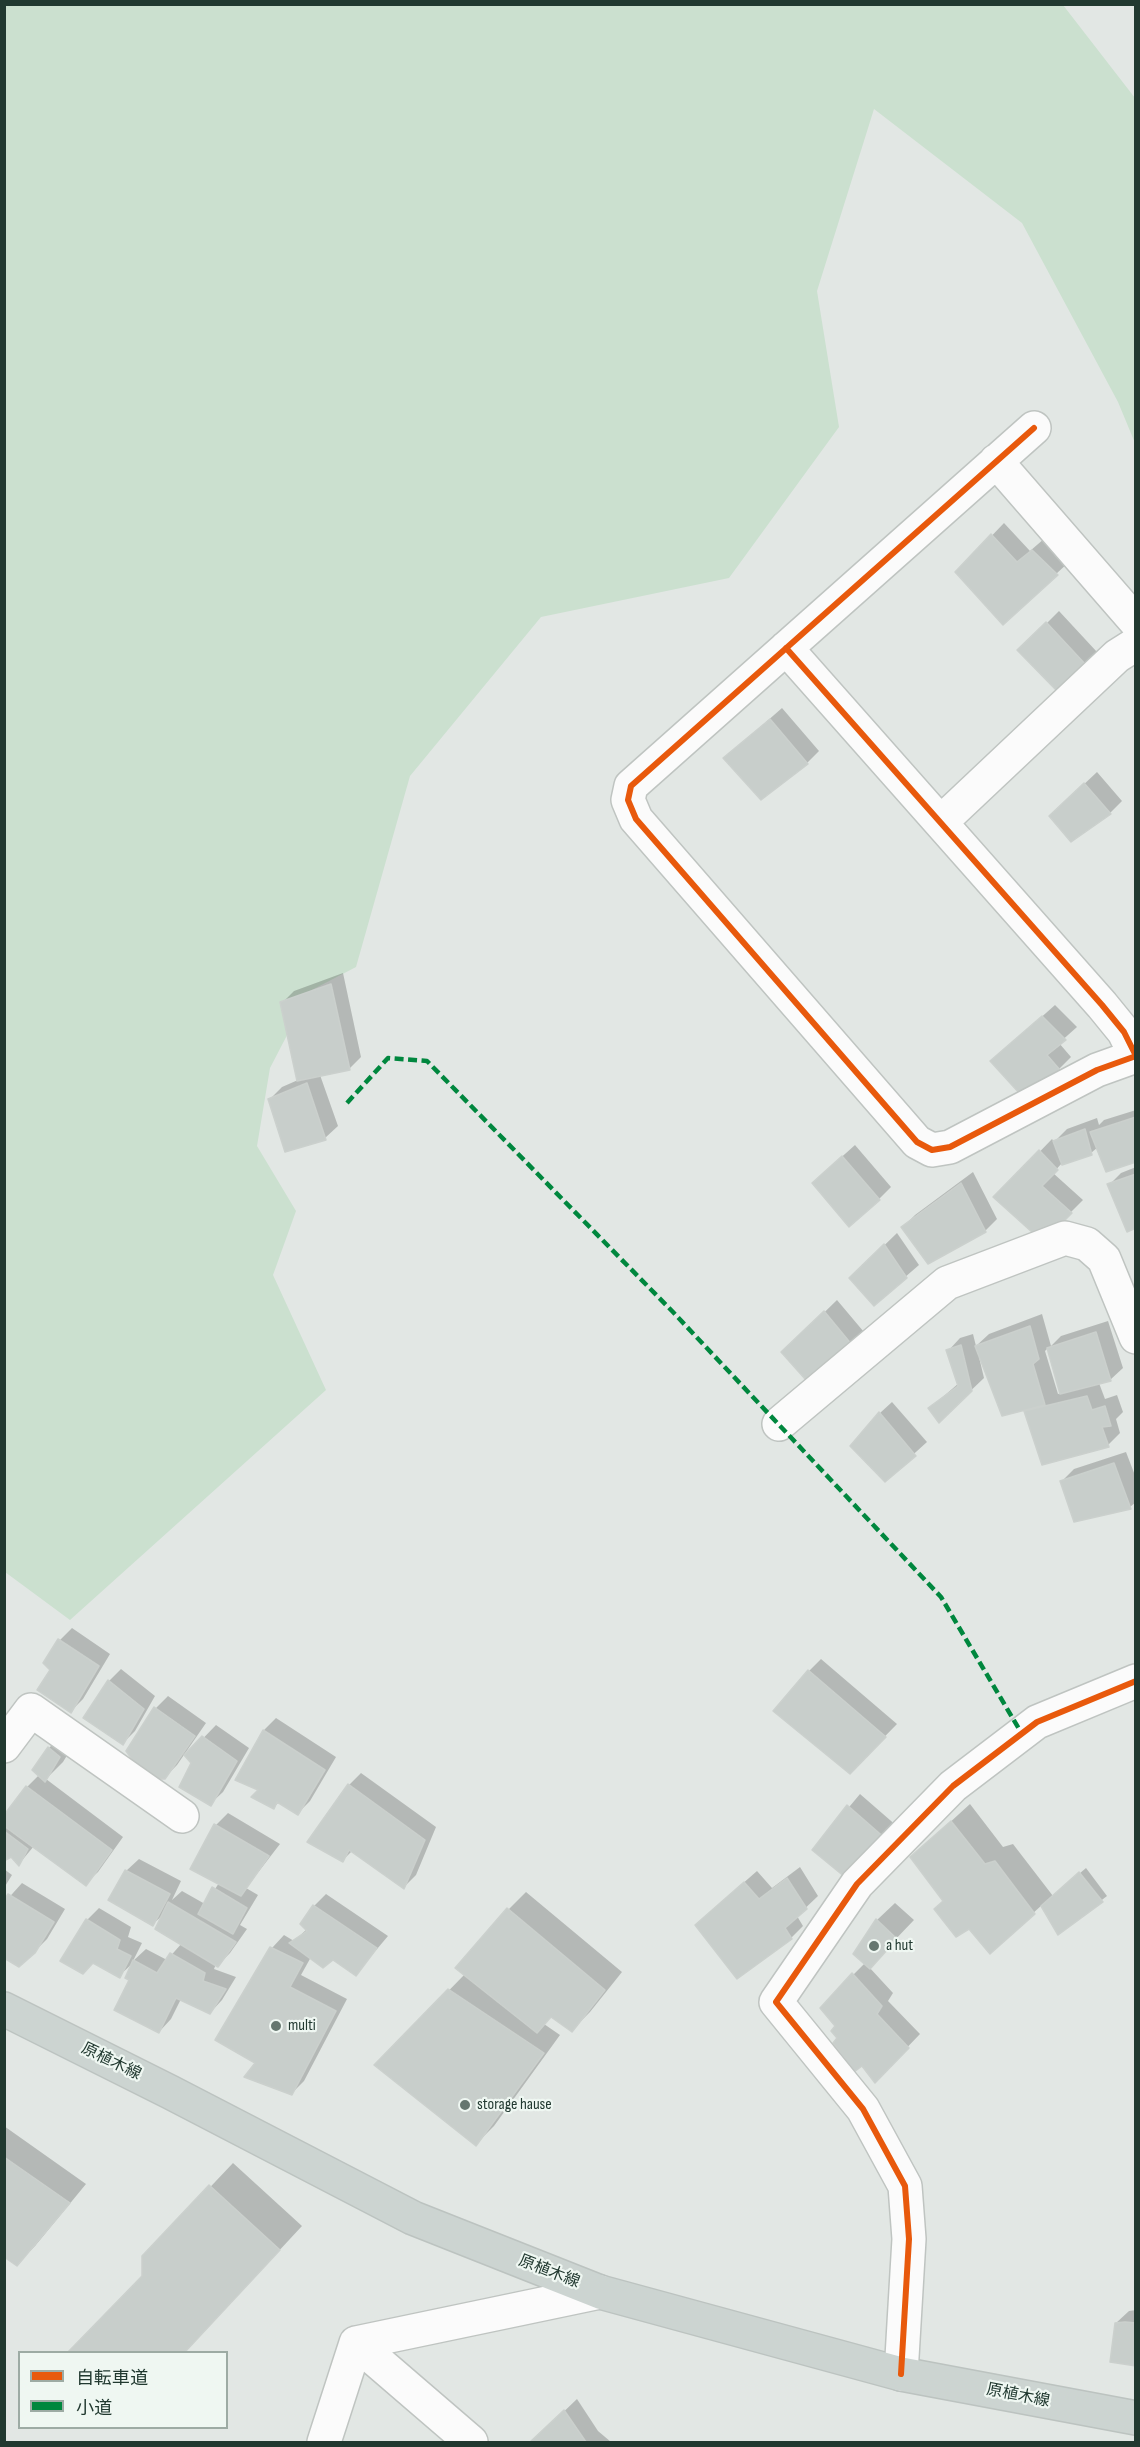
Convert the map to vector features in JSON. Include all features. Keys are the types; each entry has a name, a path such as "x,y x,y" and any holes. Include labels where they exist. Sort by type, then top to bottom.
{"main road":[{"name":"原植木線","path":"4,2009 413,2218 600,2292 901,2374 1136,2418"}],"street":[{"path":"786,648 1102,1005 1124,1032 1136,1056 1098,1070 950,1147 932,1150 917,1142 737,936 636,819 628,800 631,786 996,461 1034,428"},
{"path":"996,461 1136,622"},
{"path":"941,822 1117,656 1136,644"},
{"path":"779,1424 947,1283 1065,1238 1087,1244 1104,1259 1136,1337"},
{"path":"901,2374 909,2240 905,2186 863,2109 776,2002 857,1884 953,1786 1037,1722 1136,1681"},
{"path":"4,1746 32,1710 182,1816"},
{"path":"356,2343 600,2292"},
{"path":"324,2442 356,2343"},
{"path":"356,2343 471,2442"}],"green space":[{"path":"5,5 1063,5 1135,98 1135,443 1118,402 1022,223 874,109 817,291 839,427 729,578 541,617 410,776 356,967 310,991 270,1068 257,1146 296,1211 273,1275 326,1390 70,1620 5,1572"}],"building":[{"path":"991,534 1017,562 1032,550 1058,575 1003,625 955,572"},
{"path":"1046,622 1086,665 1057,691 1017,650"},
{"path":"770,719 808,764 761,800 723,758"},
{"path":"1084,783 1111,814 1071,842 1049,816"},
{"path":"331,984 350,1070 297,1081 280,1002"},
{"path":"1042,1016 1066,1040 1047,1055 1060,1070 1021,1095 990,1061"},
{"path":"307,1083 326,1140 285,1152 268,1099"},
{"path":"1136,1117 1136,1162 1106,1172 1090,1132"},
{"path":"1085,1129 1092,1155 1062,1165 1053,1141"},
{"path":"1039,1150 1058,1170 1042,1186 1072,1213 1043,1242 993,1197"},
{"path":"842,1156 880,1200 849,1227 812,1183"},
{"path":"1136,1174 1136,1228 1127,1232 1107,1184"},
{"path":"961,1183 986,1232 928,1264 901,1227"},
{"path":"884,1244 907,1278 874,1306 849,1278"},
{"path":"824,1311 857,1351 814,1389 781,1352"},
{"path":"1030,1326 1039,1359 1033,1364 1045,1405 1002,1416 975,1346"},
{"path":"1096,1332 1111,1381 1060,1394 1047,1348"},
{"path":"961,1345 972,1391 939,1423 928,1408 958,1386 946,1350"},
{"path":"1087,1396 1092,1410 1105,1406 1111,1426 1102,1427 1109,1447 1042,1465 1024,1411"},
{"path":"879,1412 916,1456 885,1482 850,1446"},
{"path":"1114,1463 1131,1509 1074,1522 1060,1481"},
{"path":"58,1639 99,1666 71,1713 37,1690 50,1670 43,1663"},
{"path":"808,1670 886,1737 850,1774 773,1711"},
{"path":"108,1680 144,1709 123,1745 83,1718"},
{"path":"154,1707 195,1736 165,1779 146,1779 126,1751"},
{"path":"263,1730 325,1770 298,1815 277,1802 274,1809 251,1797 258,1790 235,1780"},
{"path":"202,1736 237,1761 211,1806 179,1787 191,1763 184,1755"},
{"path":"48,1747 60,1757 45,1782 32,1770"},
{"path":"348,1784 425,1840 404,1889 349,1850 343,1862 307,1842"},
{"path":"26,1786 112,1850 86,1886 4,1826 4,1815"},
{"path":"847,1805 887,1840 851,1882 812,1850"},
{"path":"951,1821 985,1864 995,1861 1035,1914 990,1954 969,1929 956,1937 934,1909 943,1901 910,1857"},
{"path":"214,1824 269,1856 241,1896 190,1869"},
{"path":"4,1831 28,1849 19,1866 11,1857 4,1861"},
{"path":"125,1870 170,1894 153,1926 108,1900"},
{"path":"1079,1872 1103,1902 1058,1935 1041,1906"},
{"path":"787,1878 807,1909 785,1928 792,1939 737,1979 695,1925 744,1882 759,1899"},
{"path":"212,1887 247,1908 233,1934 198,1914"},
{"path":"8,1894 54,1922 35,1953 19,1967 4,1958 4,1900"},
{"path":"168,1902 236,1942 218,1967 155,1929"},
{"path":"313,1905 377,1948 356,1976 333,1960 323,1968 289,1943 307,1931 300,1924"},
{"path":"507,1908 605,1990 572,2032 551,2017 537,2033 455,1968"},
{"path":"86,1919 120,1940 117,1949 131,1956 120,1978 93,1963 83,1974 60,1961"},
{"name":"a hut","path":"876,1919 897,1939 870,1969 853,1954"},
{"name":"multi","path":"270,1947 303,1963 290,1987 336,2011 292,2095 244,2077 255,2063 215,2040"},
{"path":"170,1953 205,1973 203,1981 226,1989 210,2014 176,1998 159,2033 114,2010 129,1980 125,1978 133,1960 157,1973"},
{"path":"852,1973 882,2006 877,2014 909,2048 875,2083 862,2066 854,2072 833,2043 837,2038 831,2031 835,2026 820,2008"},
{"name":"storage hause","path":"448,1989 544,2053 476,2146 374,2065"},
{"path":"4,2157 70,2203 17,2266 4,2257"},
{"path":"209,2185 280,2250 186,2351 69,2351 142,2276 142,2256"},
{"path":"1115,2323 1136,2323 1136,2366 1110,2362"},
{"path":"564,2410 586,2442 530,2442"}],"marked path":[{"path":"347,1103 388,1058 427,1061 672,1311 941,1597 1022,1734"}],"cycle path":[{"path":"786,648 1102,1005 1124,1032 1136,1056 1097,1070 950,1147 932,1150 917,1142 636,819 628,800 631,786 1034,428"},
{"path":"901,2374 909,2239 905,2186 863,2109 776,2002 857,1884 953,1786 1037,1722 1136,1681"}],"place":[{"name":"a hut","path":"874,1946"},
{"name":"multi","path":"276,2026"},
{"name":"storage hause","path":"465,2105"}]}
